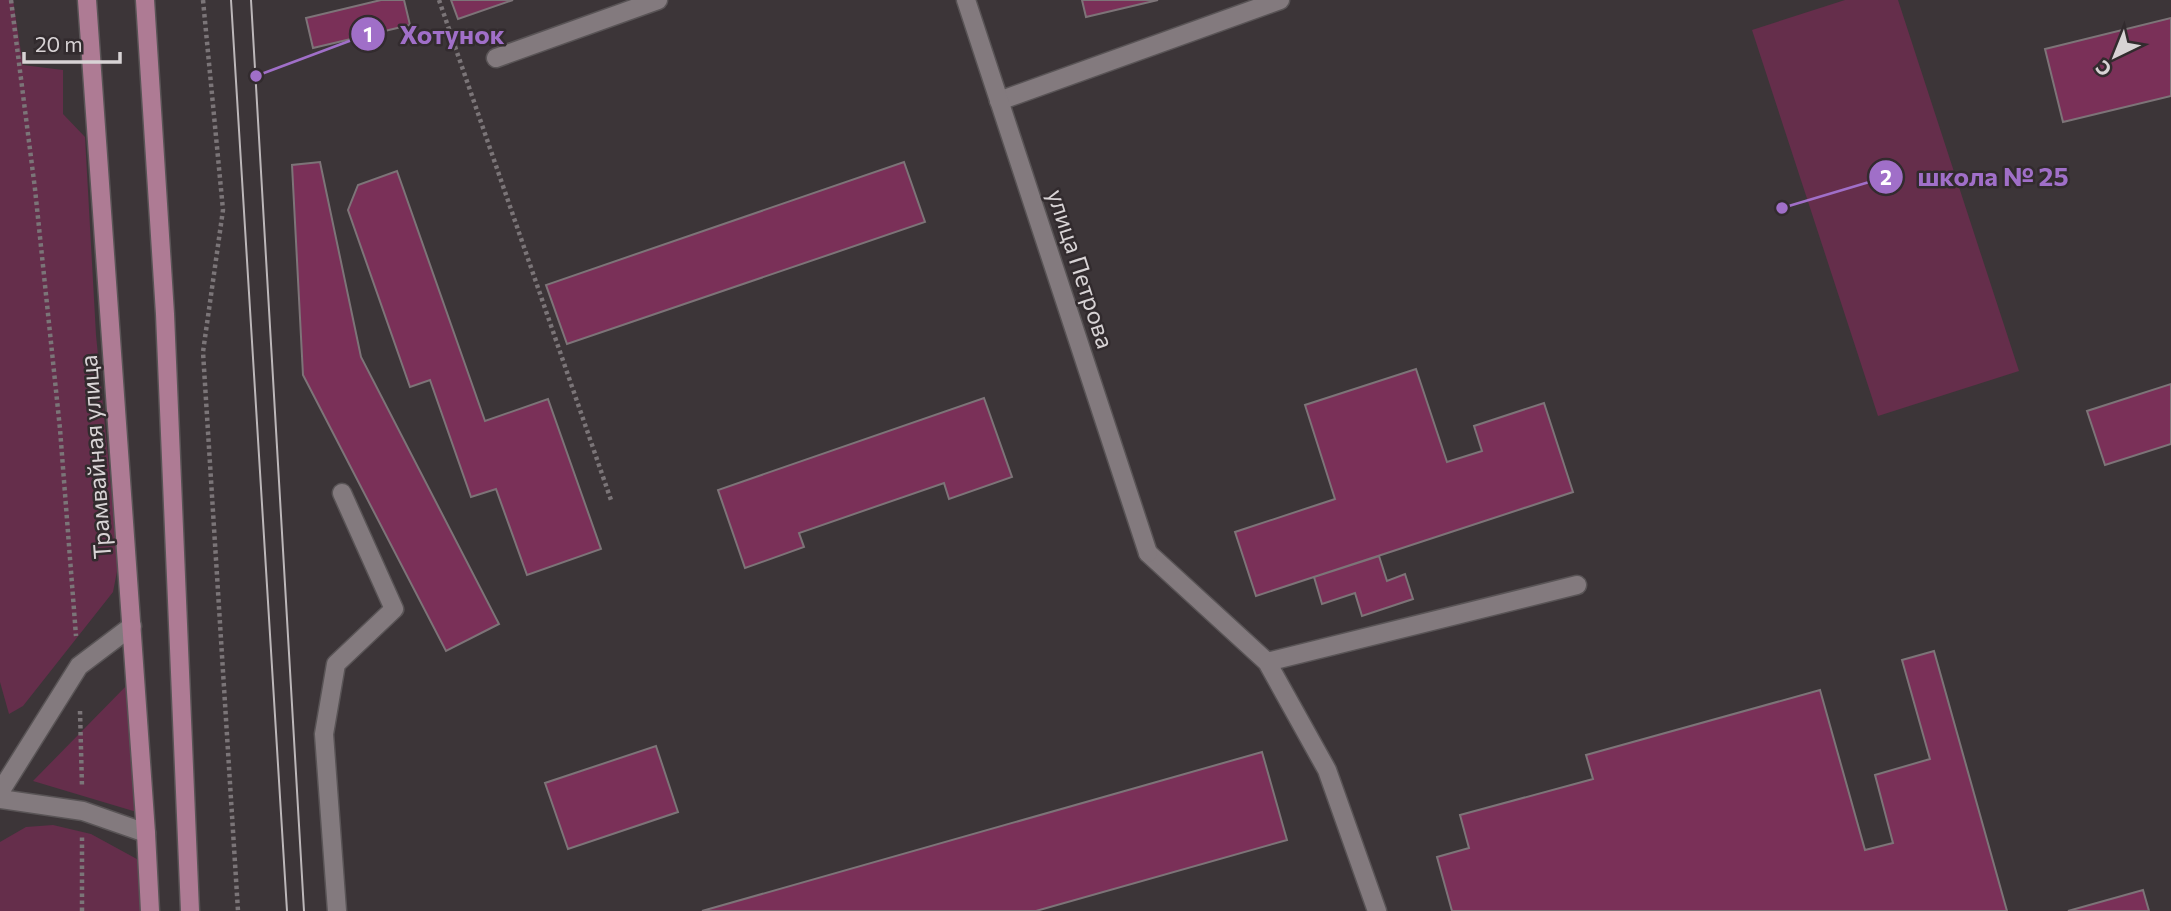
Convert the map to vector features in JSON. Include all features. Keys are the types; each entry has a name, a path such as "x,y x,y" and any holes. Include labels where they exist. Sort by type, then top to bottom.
{"main road":[{"name":"Трамвайная улица","path":"87,0 150,911"},
{"path":"145,0 165,314 190,911"}],"street":[{"path":"496,58 658,0"},
{"name":"улица Петрова","path":"966,0 1148,554 1267,662"},
{"path":"999,101 1280,0"},
{"path":"337,911 324,734 335,664 394,609 342,494"},
{"path":"1377,911 1327,770 1267,662 1577,585"},
{"path":"0,792 79,666 132,626"},
{"path":"0,799 83,811 146,833"}],"path":[{"path":"11,0 35,189 60,429 79,666 83,811 82,911"},
{"path":"203,0 223,210 203,352 238,911"},
{"path":"439,0 612,503"}],"shaded area":[{"path":"0,0 13,0 23,65 63,70 63,114 85,137 96,335 120,556 113,592 23,706 9,714 0,682"},
{"path":"1845,0 1898,0 2019,371 1878,416 1752,30"},
{"path":"131,681 140,813 33,781"},
{"path":"53,825 91,834 146,864 146,911 0,911 0,842 26,827"}],"building":[{"path":"381,0 404,0 410,25 313,48 306,18"},
{"path":"451,0 513,0 458,19"},
{"path":"1082,0 1158,0 1086,17"},
{"path":"2171,18 2171,96 2063,122 2045,49"},
{"path":"320,162 361,357 499,624 446,651 303,375 292,165"},
{"path":"904,162 925,222 567,344 546,285"},
{"path":"397,171 485,421 548,399 601,549 527,575 496,489 471,497 430,380 410,387 348,210 358,185"},
{"path":"1416,369 1447,462 1482,451 1474,426 1544,403 1573,492 1256,596 1235,532 1335,499 1305,405"},
{"path":"2171,384 2171,444 2105,465 2087,411"},
{"path":"984,398 1012,477 949,499 944,483 799,533 804,547 745,568 718,490"},
{"path":"1379,556 1387,581 1405,574 1413,599 1362,616 1355,593 1322,604 1314,577"},
{"path":"1934,651 2007,911 1452,911 1437,857 1469,848 1460,815 1593,779 1586,755 1820,690 1865,850 1893,843 1875,775 1930,759 1902,660"},
{"path":"656,746 678,812 568,849 545,783"},
{"path":"1262,752 1287,840 1036,911 702,911"},
{"path":"2143,890 2149,911 2068,911"}],"tram line":[{"path":"231,0 287,911"},
{"path":"251,0 304,911"}],"place":[{"name":"Хотунок","path":"256,76"},
{"name":"школа № 25","path":"1782,208"}]}
